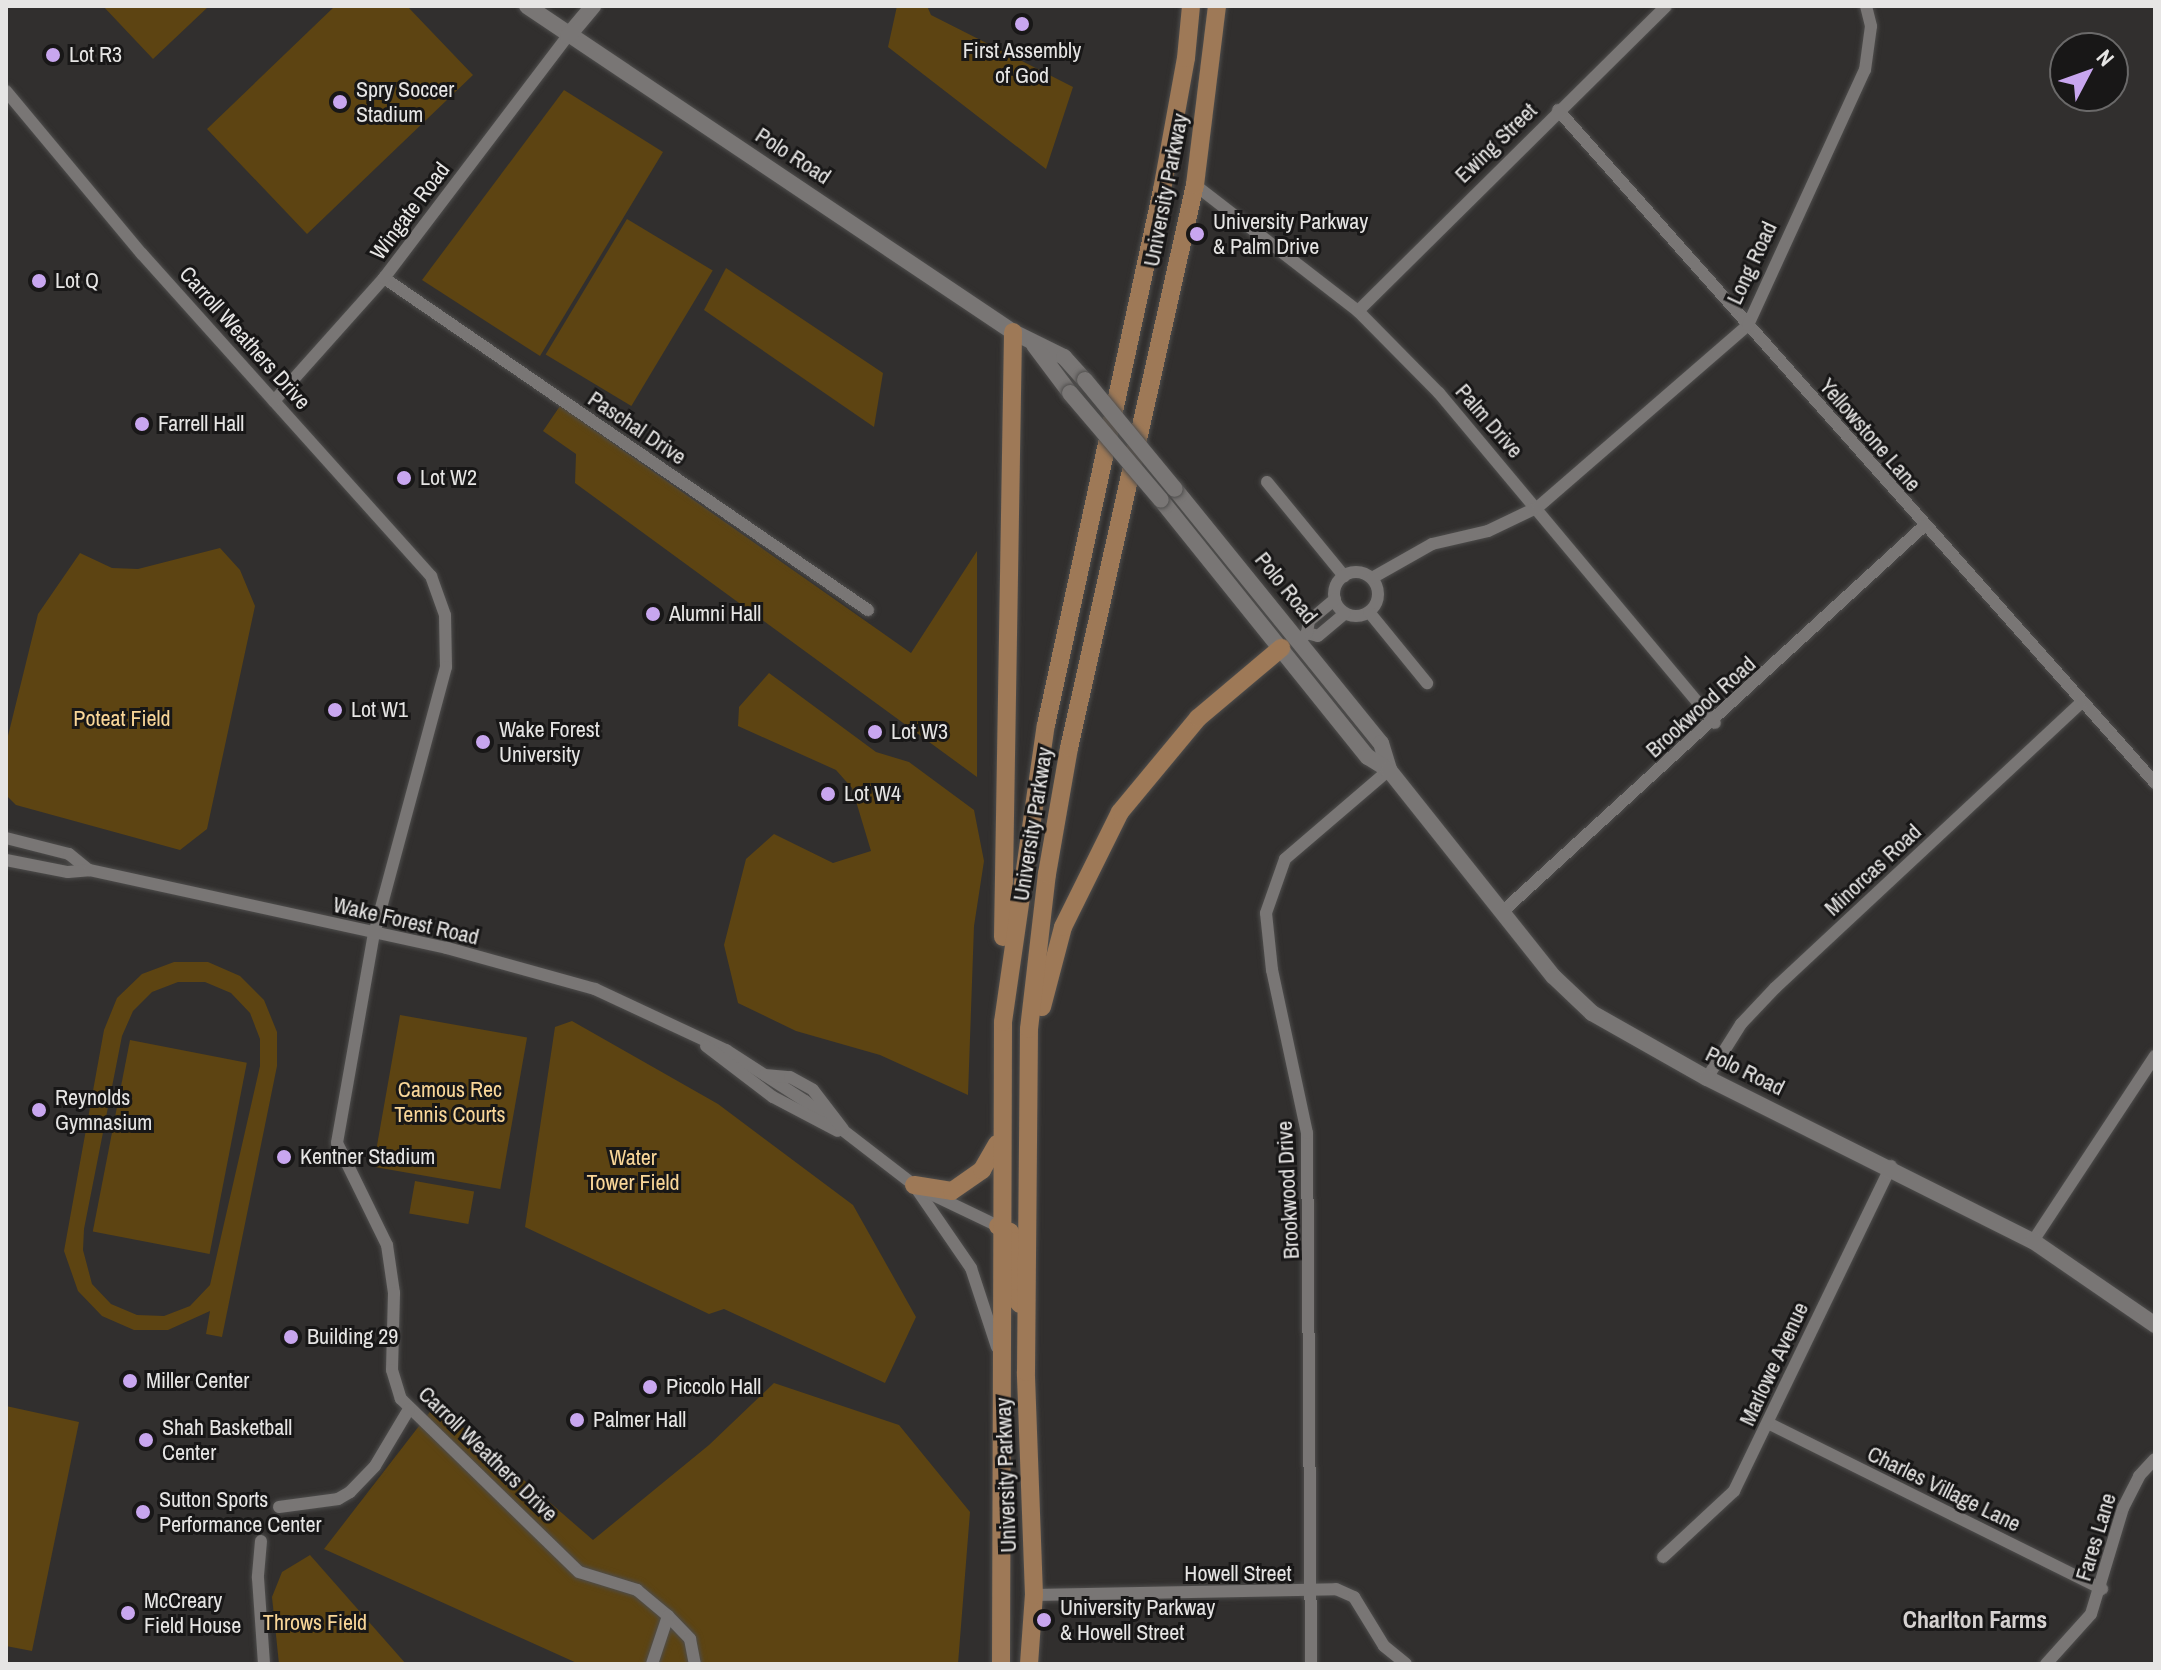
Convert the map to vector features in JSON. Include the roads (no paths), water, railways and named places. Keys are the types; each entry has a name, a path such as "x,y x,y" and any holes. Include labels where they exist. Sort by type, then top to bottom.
{"main road":[{"name":"Polo Road","path":"527,6 1013,332 1034,345 1064,357 1281,617 1304,637 1381,743 1389,770"},
{"path":"568,36 593,6"},
{"name":"University Parkway","path":"1001,1664 998,1226 1003,1022 1046,725 1162,190 1186,58 1191,6"},
{"name":"University Parkway","path":"1029,1664 1034,1595 1027,1312 1029,1029 1045,889 1069,748 1195,185 1217,6"},
{"path":"1003,1022 1013,332"},
{"name":"Polo Road","path":"1034,345 1368,757 1389,770 1553,976 1592,1013 1707,1078 1891,1166 2033,1241 2155,1325"},
{"path":"1029,1093 1051,963 1097,850 1171,745 1281,648 1281,617"},
{"path":"914,1185 940,1192 968,1182 982,1170 1000,1138"},
{"path":"998,1226 1010,1232 1014,1241 1015,1298 1027,1312"}],"street":[{"name":"Ewing Street","path":"1358,311 1666,6"},
{"name":"Long Road","path":"1372,578 1432,544 1488,531 1538,507 1748,325 1865,70 1871,26 1866,6"},
{"name":"Wingate Road","path":"274,401 384,278 568,36"},
{"name":"Carroll Weathers Drive","path":"6,91 274,401 422,561 445,615 446,667 374,933 336,1136 387,1245 394,1293 392,1370 409,1409 495,1486 579,1572 637,1590 668,1616 690,1639 695,1664"},
{"name":"Yellowstone Lane","path":"1558,110 2080,704 2155,783"},
{"name":"Palm Drive","path":"1195,185 1358,311 1538,507 1715,723"},
{"name":"Paschal Drive","path":"384,278 868,610"},
{"path":"1267,482 1344,576"},
{"name":"Brookwood Road","path":"1501,913 1715,723 1924,526"},
{"path":"1361,573 1372,578 1379,595 1369,612 1353,617 1345,613 1335,599 1336,583 1344,576 1361,573"},
{"path":"1335,599 1309,621 1304,637 1318,636 1345,613"},
{"path":"1369,612 1427,683"},
{"name":"Minorcas Road","path":"1707,1078 1741,1024 1775,988 2080,704"},
{"name":"Brookwood Drive","path":"1311,1664 1307,1133 1270,958 1266,913 1285,859 1389,770"},
{"name":"Wake Forest Road","path":"6,838 69,854 89,870"},
{"name":"Wake Forest Road","path":"6,860 68,872 89,870 374,933 595,989 704,1044 799,1114 844,1132"},
{"name":"Wake Forest Road","path":"704,1044 726,1050 765,1075 914,1185 998,1226"},
{"path":"2033,1241 2155,1056"},
{"name":"Marlowe Avenue","path":"1663,1557 1734,1491 1891,1166"},
{"name":"Wake Forest Road","path":"914,1185 971,1268 998,1350"},
{"path":"279,1507 338,1499 350,1492 375,1466 409,1409"},
{"name":"Charles Village Lane","path":"1768,1423 2102,1589"},
{"name":"Fares Lane","path":"2046,1664 2072,1640 2102,1589 2123,1508 2155,1459"},
{"path":"261,1541 258,1578 264,1664"},
{"name":"Howell Street","path":"1034,1595 1311,1593 1330,1588 1354,1597 1384,1646 1406,1664"},
{"path":"652,1664 668,1616"}],"place":[{"name":"First Assembly of God","path":"1022,24"},
{"name":"Lot R3","path":"53,55"},
{"name":"Spry Soccer Stadium","path":"340,102"},
{"name":"University Parkway & Palm Drive","path":"1197,234"},
{"name":"Lot Q","path":"39,281"},
{"name":"Farrell Hall","path":"142,424"},
{"name":"Lot W2","path":"404,478"},
{"name":"Alumni Hall","path":"653,614"},
{"name":"Lot W1","path":"335,710"},
{"name":"Lot W3","path":"875,732"},
{"name":"Wake Forest University","path":"483,742"},
{"name":"Lot W4","path":"828,794"},
{"name":"Reynolds Gymnasium","path":"39,1110"},
{"name":"Kentner Stadium","path":"284,1157"},
{"name":"Building 29","path":"291,1337"},
{"name":"Miller Center","path":"130,1381"},
{"name":"Piccolo Hall","path":"650,1387"},
{"name":"Palmer Hall","path":"577,1420"},
{"name":"Shah Basketball Center","path":"146,1440"},
{"name":"Sutton Sports Performance Center","path":"143,1512"},
{"name":"McCreary Field House","path":"128,1613"},
{"name":"University Parkway & Howell Street","path":"1044,1620"}],"district":[{"name":"Charlton Farms","path":"1975,1620"}],"park label":[{"name":"Poteat Field","path":"122,719"},
{"name":"Camous Rec Tennis Courts","path":"450,1102"},
{"name":"Water Tower Field","path":"633,1170"},
{"name":"Throws Field","path":"315,1623"}]}
